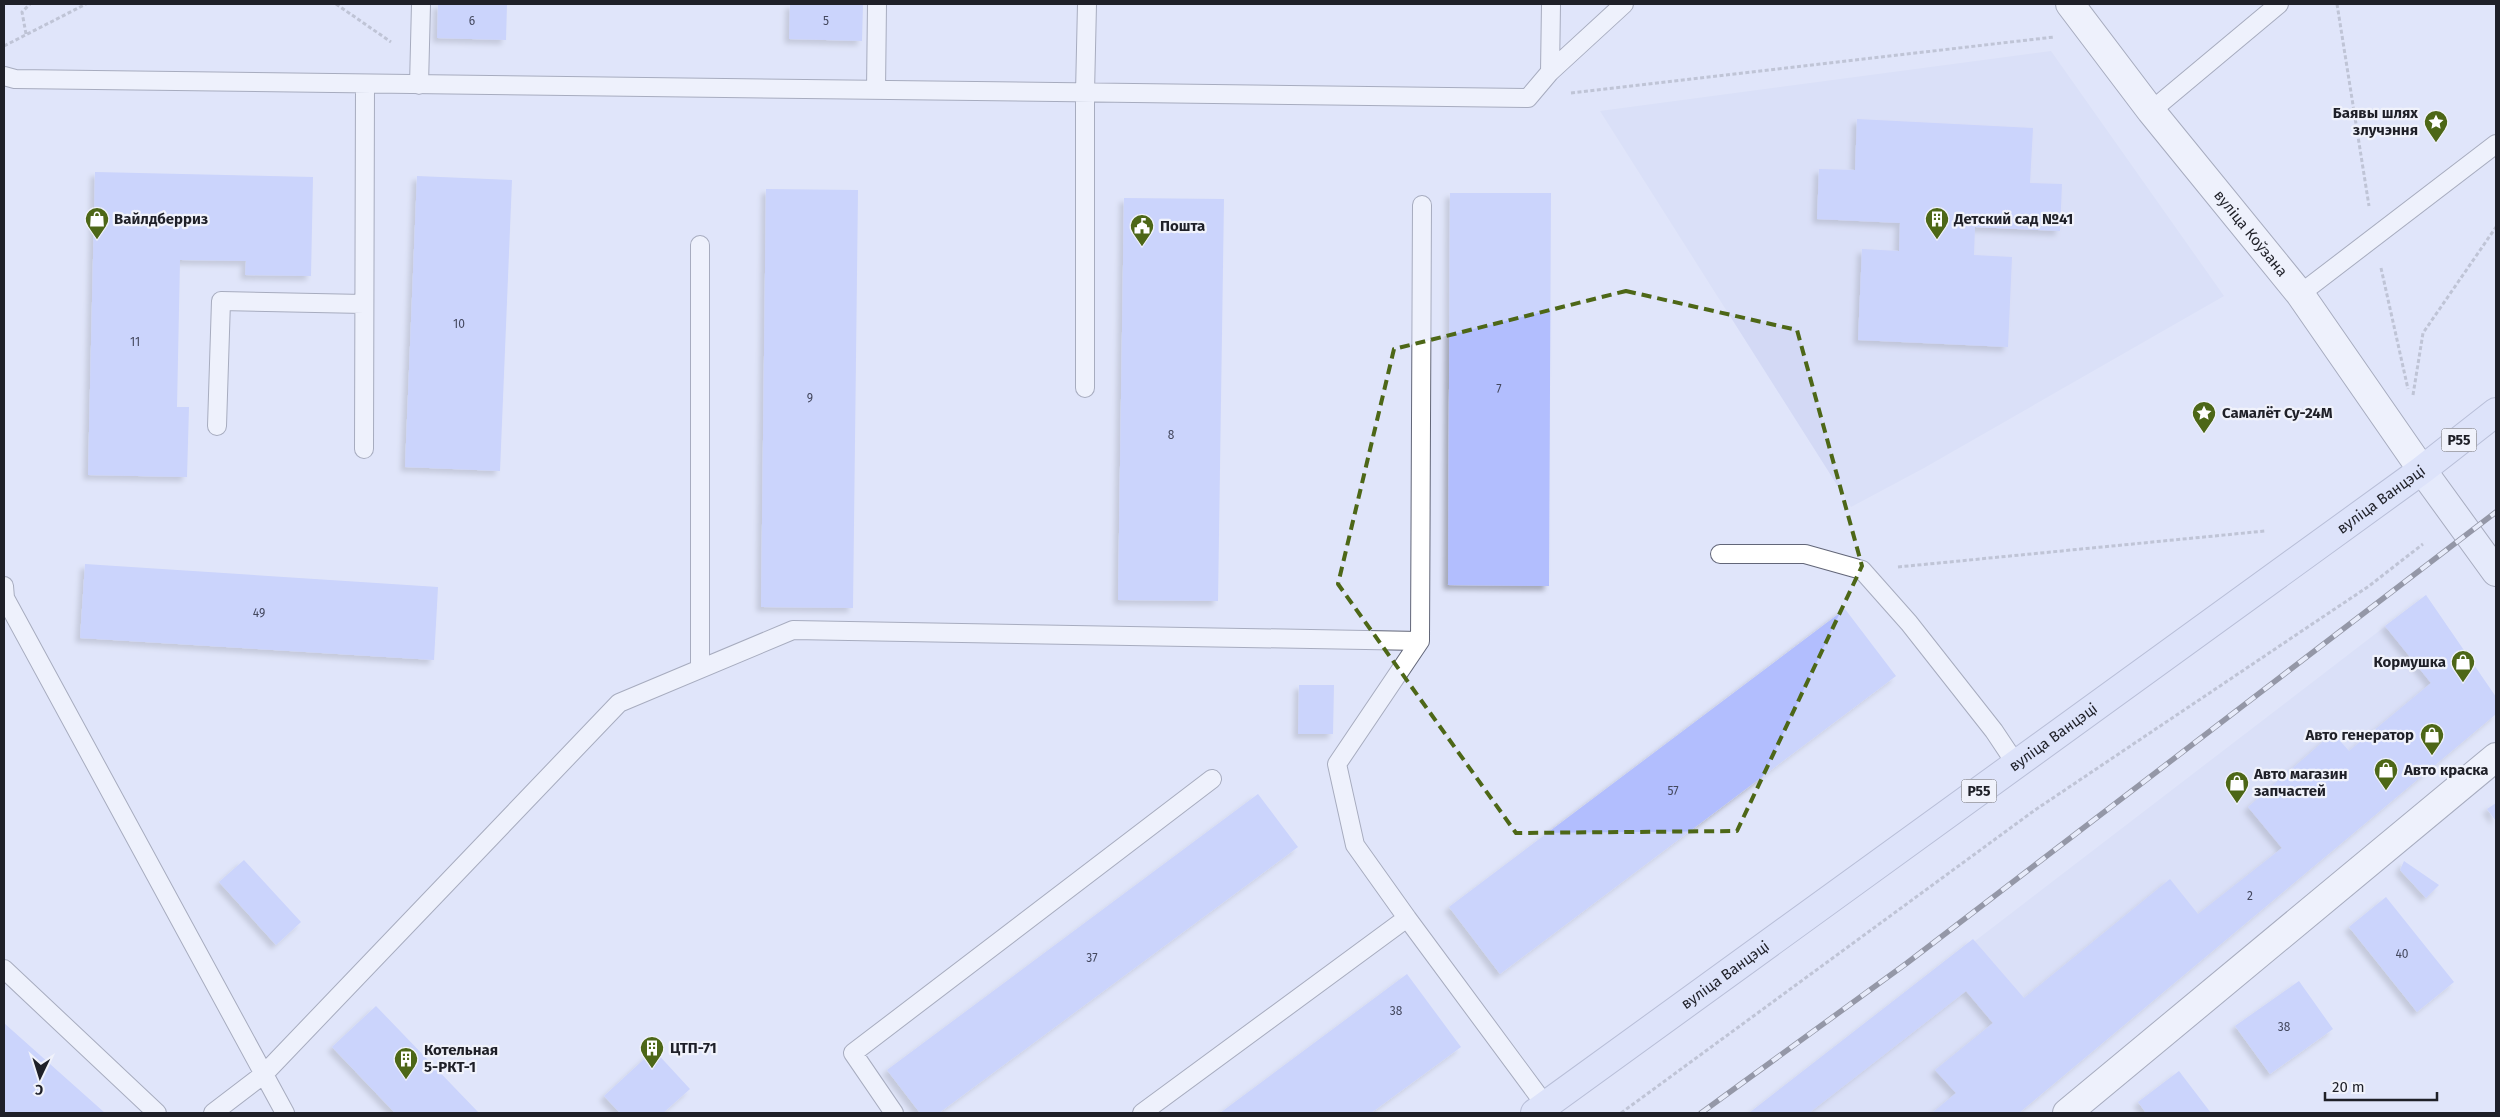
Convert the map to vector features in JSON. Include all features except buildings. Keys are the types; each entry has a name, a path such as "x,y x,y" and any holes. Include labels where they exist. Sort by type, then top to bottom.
{"main road":[{"name":"вуліца Ванцэці","path":"1541,1109 2422,470 2496,412"},
{"path":"2422,470 2496,572"}],"street":[{"name":"вуліца Коўзана","path":"2070,4 2151,111 2300,294 2422,470"},
{"path":"2066,1113 2496,757"}],"lane":[{"path":"419,85 421,4"},
{"path":"876,90 878,4"},
{"path":"1086,388 1085,93 1087,4"},
{"path":"1550,72 1551,4"},
{"path":"4,76 15,79 419,85 1528,98 1550,72 1624,4"},
{"path":"2151,111 2279,4"},
{"path":"364,449 365,84"},
{"path":"2300,294 2496,144"},
{"path":"1422,205 1420,641 1337,764 1356,845 1541,1109"},
{"path":"700,245 700,669"},
{"path":"217,426 221,301 364,304"},
{"path":"1720,554 1805,554 1862,570 1909,623 1994,731 2016,764"},
{"path":"4,586 5,598 285,1113"},
{"path":"213,1113 264,1074 620,703 793,630 1420,641"},
{"path":"894,1113 853,1053 1212,779"},
{"path":"1142,1113 1407,918"},
{"path":"4,969 157,1113"}],"path":[{"path":"26,34 22,12 30,4"},
{"path":"4,46 86,4"},
{"path":"336,4 420,61"},
{"path":"1528,98 2091,32"},
{"path":"2412,404 2423,332 2496,227"},
{"path":"1862,570 2265,530"},
{"path":"1621,1113 2035,810 2369,586 2423,544"}],"highlighted area":[{"path":"1626,291 1797,330 1862,566 1737,831 1516,833 1338,584 1394,349"}],"shaded area":[{"path":"2051,51 2224,296 1924,468 1851,507 1600,111"},
{"path":"2426,595 2496,697 2496,714 2018,1113 1751,1113"}],"railway":[{"path":"1701,1113 1907,963 2496,512"}],"place":[{"name":"Баявы шлях злучэння","path":"2436,143"},
{"name":"Вайлдберриз","path":"97,240"},
{"name":"Детский сад №41","path":"1937,240"},
{"name":"Пошта","path":"1142,247"},
{"name":"Самалёт Су-24М","path":"2204,434"},
{"name":"Кормушка","path":"2463,683"},
{"name":"Авто генератор","path":"2432,756"},
{"name":"Авто краска","path":"2386,791"},
{"name":"Авто магазин запчастей","path":"2237,804"},
{"name":"ЦТП-71","path":"652,1069"},
{"name":"Котельная 5-РКТ-1","path":"406,1080"}]}
